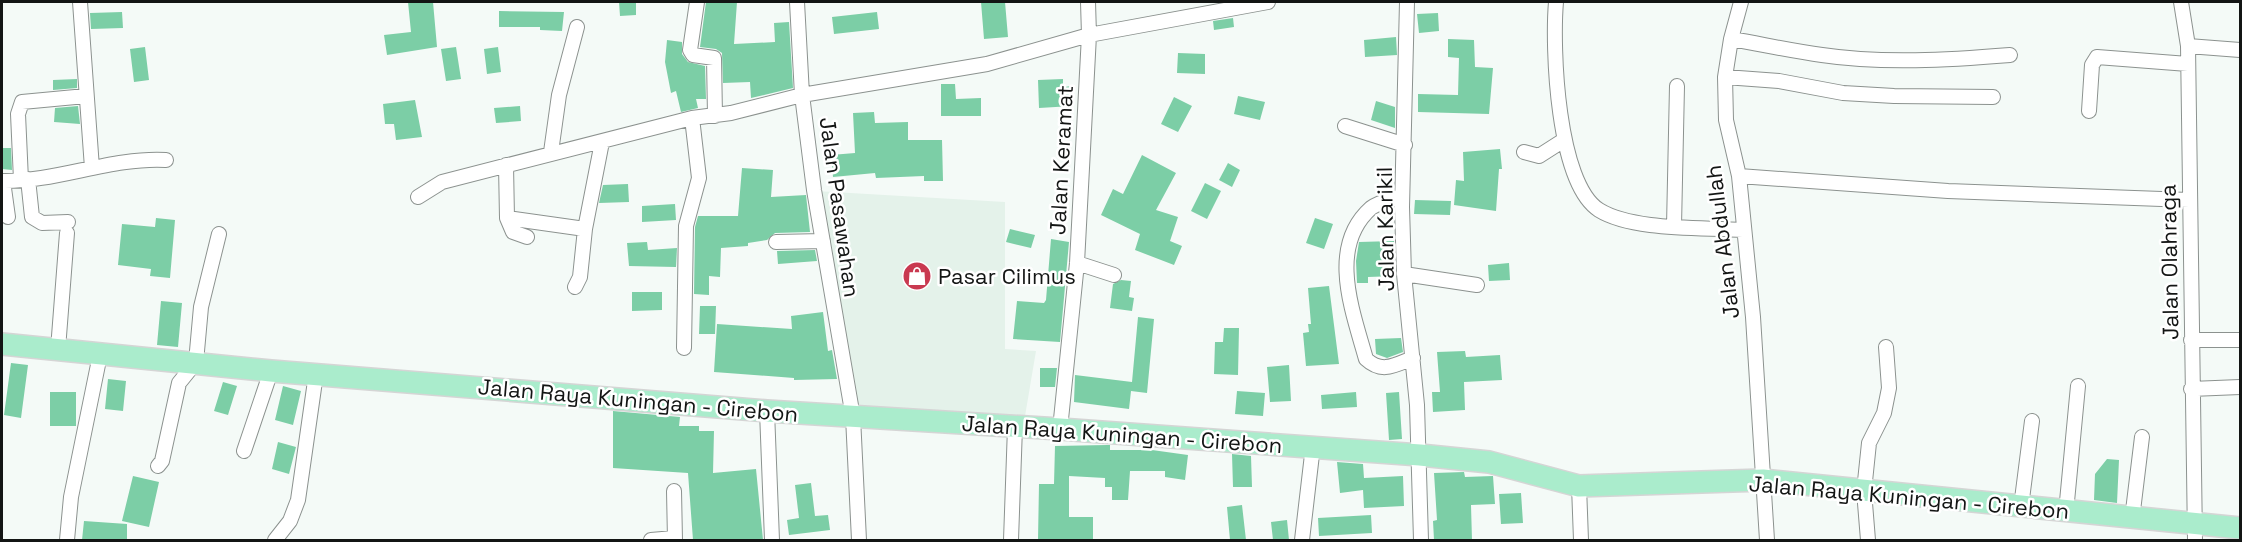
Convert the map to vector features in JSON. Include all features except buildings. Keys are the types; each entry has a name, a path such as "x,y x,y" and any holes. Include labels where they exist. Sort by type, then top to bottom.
{"highway":[{"name":"Jalan Raya Kuningan - Cirebon","path":"2,344 316,374 767,411 1420,455 1489,462 1579,486 1762,480 2132,519 2195,532 2241,528"}],"street":[{"path":"80,2 92,168"},
{"path":"698,2 690,50 693,56 714,58 715,116"},
{"name":"Jalan Pasawahan","path":"797,2 802,95 823,241 853,417 859,540"},
{"name":"Jalan Keramat","path":"1060,429 1077,263 1089,35 1088,2"},
{"path":"418,197 442,182 551,152 602,142 692,118 715,116 802,95 987,64 1089,35 1268,2"},
{"name":"Jalan Karikil","path":"1407,2 1402,196 1404,274 1420,455 1421,540"},
{"path":"1557,2 1555,54 1564,140 1585,199 1601,211 1638,222 1743,230"},
{"name":"Jalan Abdullah","path":"1741,2 1731,39 1725,77 1726,120 1739,176 1759,401 1767,540"},
{"name":"Jalan Olahraga","path":"2181,2 2188,46 2191,389 2195,532"},
{"path":"551,152 559,95 577,27"},
{"path":"1731,39 1824,56 1915,59 2010,55"},
{"path":"2188,46 2241,50"},
{"path":"2089,111 2092,65 2097,57 2188,64"},
{"path":"1725,77 1779,81 1853,94 1993,97"},
{"path":"1674,226 1677,86"},
{"path":"58,349 68,227 42,223 32,217 25,179 18,114 22,102 86,96"},
{"path":"684,348 687,217 698,188 699,178 692,118"},
{"path":"1346,126 1405,146"},
{"path":"1524,152 1539,156 1564,140"},
{"path":"574,287 580,277 585,229 602,142"},
{"path":"8,217 2,181 166,160"},
{"path":"506,165 507,218 513,232 527,237"},
{"path":"1739,176 1948,191 2189,200"},
{"path":"1402,196 1373,206 1358,222 1350,245 1345,272 1366,359 1374,367 1385,369 1413,358"},
{"path":"507,218 585,229"},
{"path":"158,466 162,461 179,383 196,363 201,307 219,234"},
{"path":"776,242 823,241"},
{"path":"1077,263 1114,275"},
{"path":"1404,274 1477,285"},
{"path":"2191,340 2241,340"},
{"path":"1868,540 1864,491 1869,443 1884,413 1889,388 1886,347"},
{"path":"68,540 71,496 100,355"},
{"path":"244,451 271,370"},
{"path":"275,540 290,521 298,500 316,374"},
{"path":"2066,512 2078,386"},
{"path":"2191,389 2241,387"},
{"path":"767,411 772,540"},
{"path":"2021,507 2032,421"},
{"path":"1011,540 1015,427"},
{"path":"2132,519 2142,438"},
{"path":"1302,540 1312,446"},
{"path":"1579,486 1581,540"},
{"path":"651,540 675,539 674,491"}],"shaded area":[{"name":"Pasar Cilimus","path":"816,191 1005,202 1005,349 1036,351 1024,422 852,407"}],"place":[{"name":"Pasar Cilimus","path":"917,276"}]}
